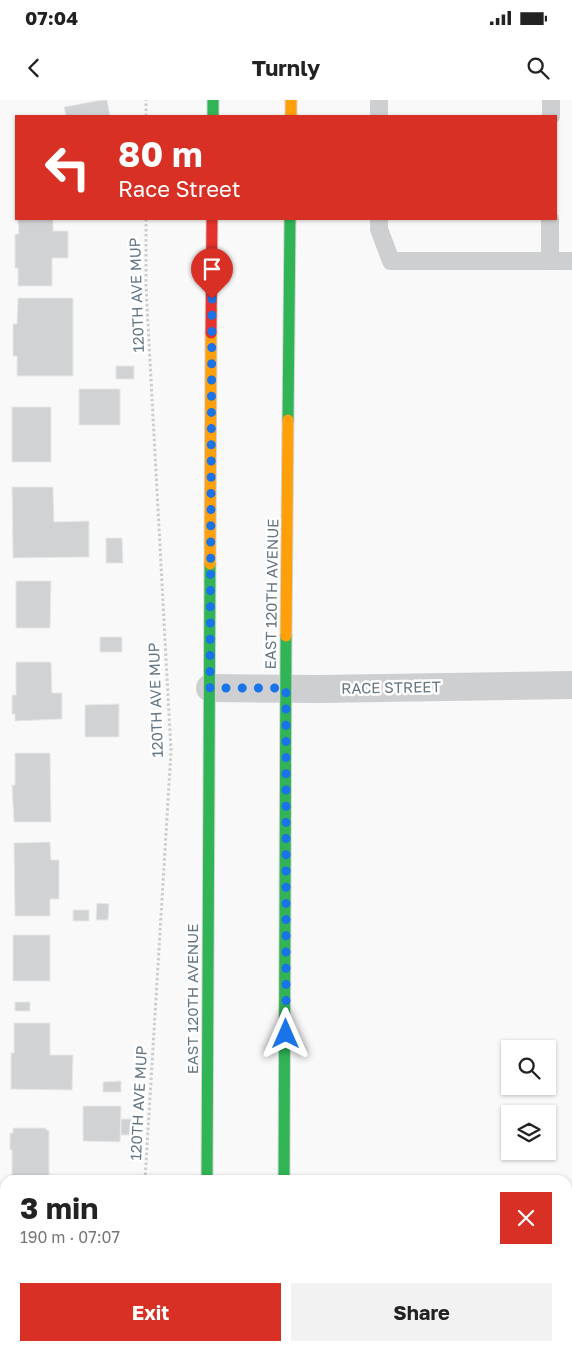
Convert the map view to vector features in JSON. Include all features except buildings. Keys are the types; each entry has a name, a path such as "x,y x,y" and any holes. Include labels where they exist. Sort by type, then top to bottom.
{"main road":[{"path":"213,100 213,115"},
{"path":"291,100 291,115"},
{"name":"EAST 120TH AVENUE","path":"207,1175 212,220"},
{"name":"EAST 120TH AVENUE","path":"284,1175 290,220"}],"street":[{"name":"RACE STREET","path":"210,688 572,685"}],"lane":[{"path":"379,100 379,115"},
{"path":"551,100 551,115"},
{"path":"379,220 379,229 391,261 572,261"},
{"path":"550,220 550,261"}],"path":[{"path":"146,100 146,115"},
{"name":"120TH AVE MUP","path":"145,1175 171,751 146,286 146,220"}],"traffic: fast":[{"path":"213,100 213,115"},
{"path":"288,420 290,220"},
{"path":"207,1175 210,564"},
{"path":"284,1175 286,636"}],"traffic: slow":[{"path":"291,100 291,115"},
{"path":"210,564 211,333"},
{"path":"286,636 288,420"}],"traffic: jam":[{"path":"211,333 212,220"}],"route":[{"path":"212,299 210,688 286,688 286,1034"}]}
